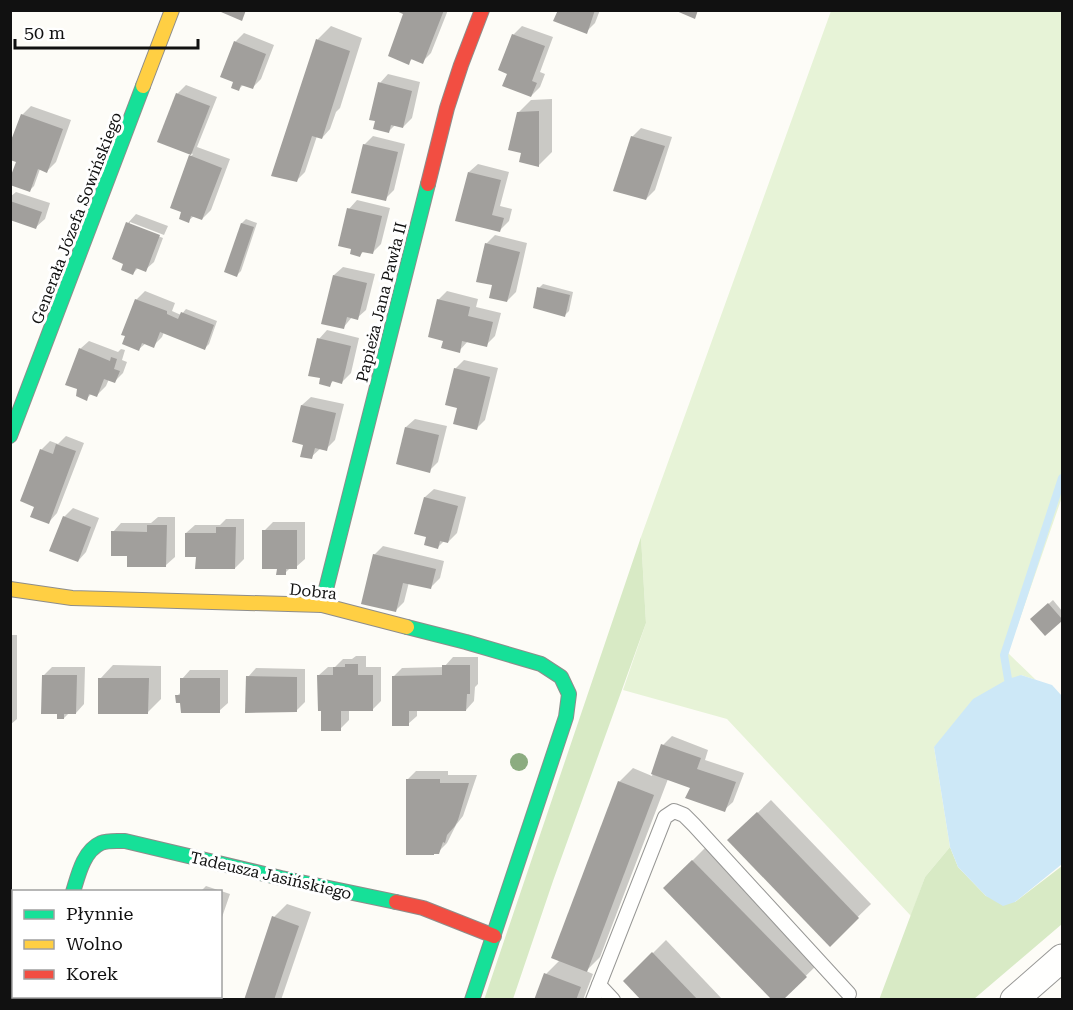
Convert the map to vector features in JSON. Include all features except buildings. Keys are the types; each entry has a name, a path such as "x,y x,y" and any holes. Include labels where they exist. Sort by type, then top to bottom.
{"street":[{"name":"Generała Józefa Sowińskiego","path":"10,436 172,10"},
{"name":"Papieża Jana Pawła II","path":"322,605 447,108 482,10"},
{"name":"Dobra","path":"10,589 79,599 322,605 542,664 561,677 568,694 566,717 494,936"},
{"name":"Tadeusza Jasińskiego","path":"73,890 90,850 103,842 125,841 281,878 423,908 494,936"},
{"path":"472,999 494,936"},
{"path":"1014,999 1062,958"}],"lane":[{"path":"593,999 665,817 674,811 689,820 849,994"},
{"path":"599,985 613,999"}],"green space":[{"path":"831,11 1062,11 1062,497 1008,653 1036,680 1021,675 934,747 950,847 925,877 911,916 727,719 623,690 646,623 641,537"},
{"path":"641,537 646,623 513,999 484,1000"},
{"path":"950,847 958,867 986,896 1015,902 1062,866 1062,924 974,999 879,1000 925,877"}],"water":[{"path":"1021,675 1052,685 1062,696 1062,864 1015,902 1003,906 986,896 958,867 950,847 934,747 973,699 1008,679"}],"waterway":[{"path":"1008,679 1004,655 1062,478"}],"traffic: fast":[{"path":"10,436 143,86"},
{"path":"322,605 428,184"},
{"path":"407,627 541,664 561,677 569,694 566,717 472,1000"},
{"path":"74,890 82,864 95,847 107,841 125,841 281,878 396,902"}],"traffic: slow":[{"path":"143,86 172,10"},
{"path":"10,589 72,598 322,605 407,627"}],"traffic: jam":[{"path":"428,184 447,108 482,10"},
{"path":"396,902 423,908 494,936"}]}
